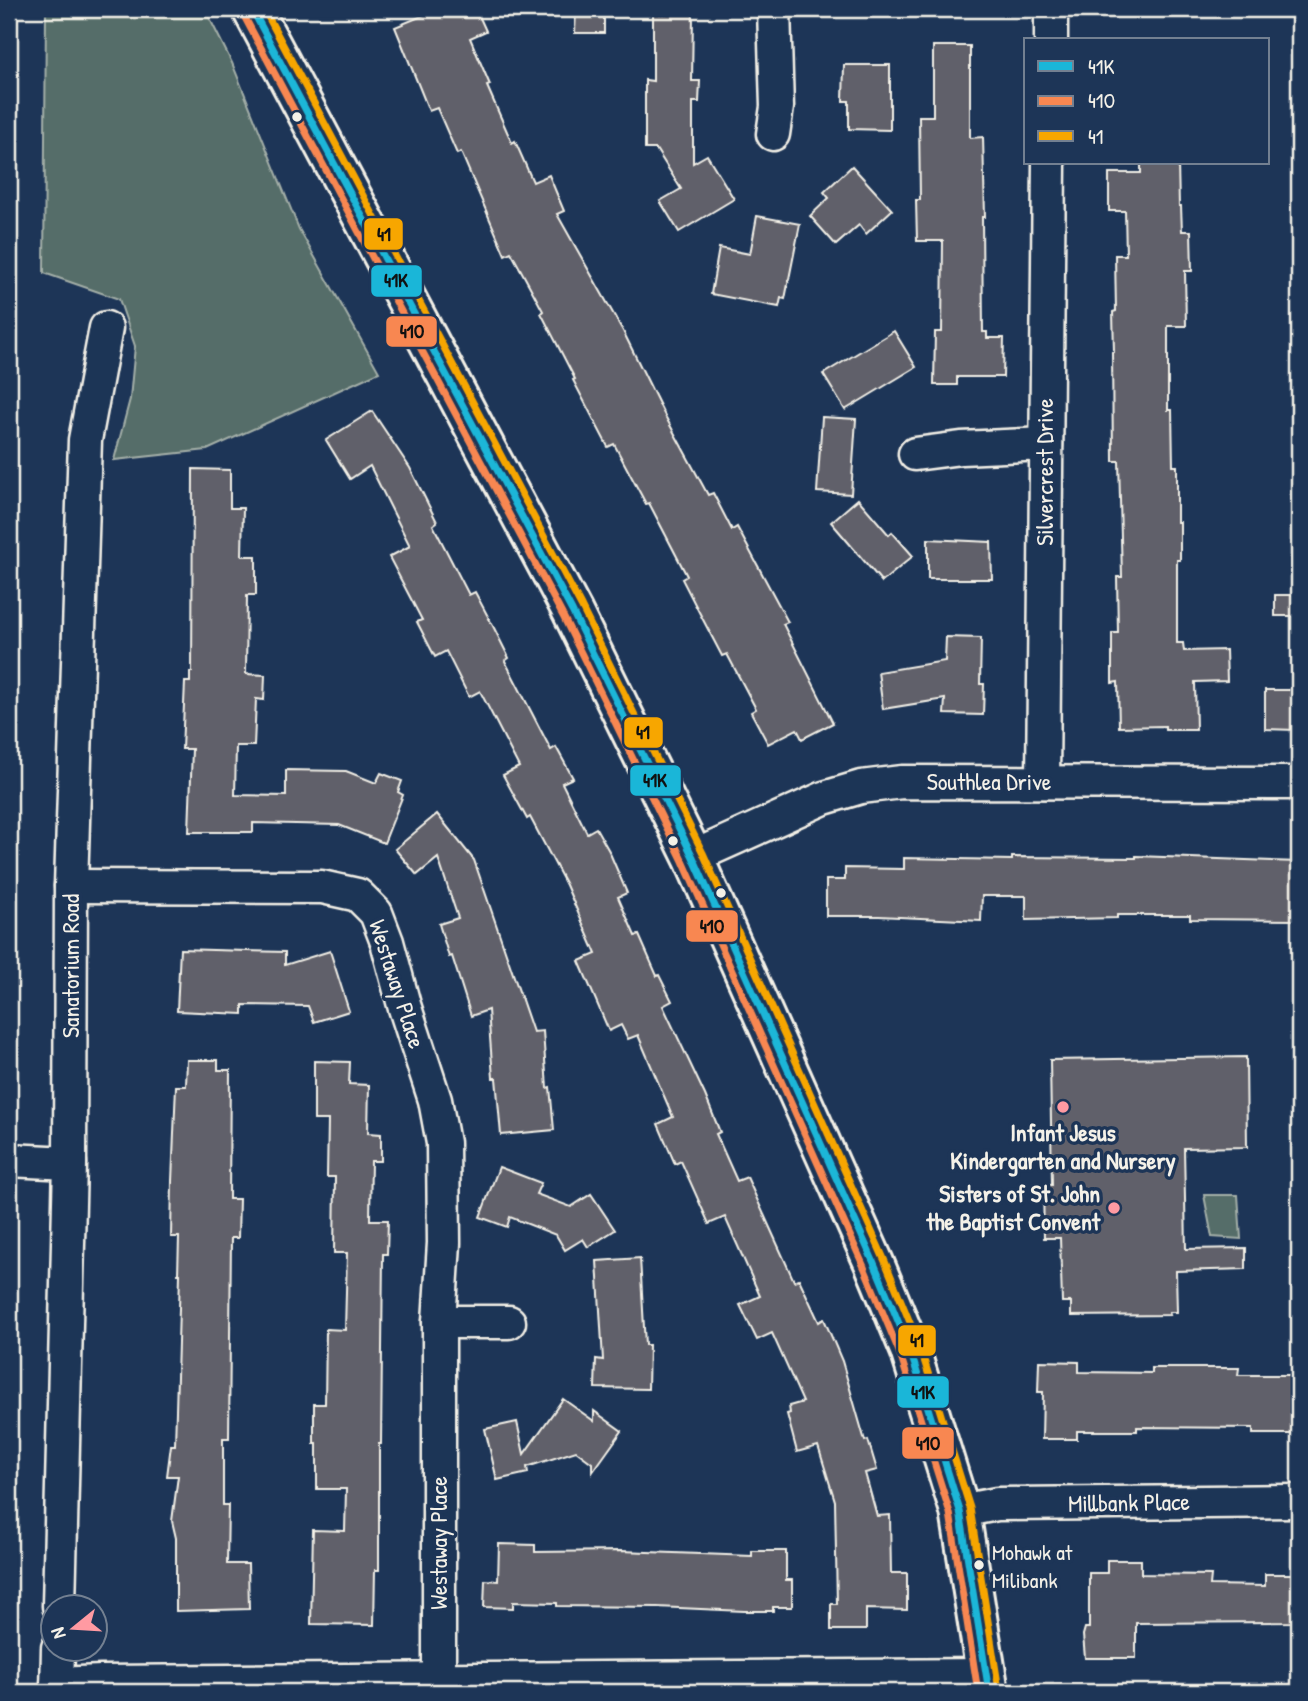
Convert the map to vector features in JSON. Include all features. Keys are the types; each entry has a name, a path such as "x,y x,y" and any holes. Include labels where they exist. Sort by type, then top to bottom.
{"main road":[{"path":"252,9 572,611 693,857 910,1350 960,1511 988,1684"}],"street":[{"path":"773,134 777,107 774,9"},
{"path":"1051,9 1051,38"},
{"name":"Silvercrest Drive","path":"1043,782 1049,164"},
{"name":"Sanatorium Road","path":"59,1592 70,1163 71,886 85,440 107,328"},
{"path":"915,454 961,448 1046,444"},
{"name":"Southlea Drive","path":"693,857 824,799 861,787 902,782 1299,783"},
{"name":"Westaway Place","path":"71,886 322,887 358,895 376,913 435,1100 443,1143 444,1243 439,1322 439,1681"},
{"path":"9,1160 70,1163"},
{"path":"439,1322 509,1322"},
{"name":"Millbank Place","path":"960,1511 996,1504 1299,1501"},
{"path":"58,1662 57,1688 115,1682 988,1684"}],"green space":[{"path":"46,9 205,9 232,63 299,229 379,372 207,450 114,460 130,399 135,346 119,299 44,273"},
{"path":"1204,1195 1238,1195 1241,1239 1212,1237"}],"building":[{"path":"439,9 476,9 486,31 470,38 512,143 515,141 533,182 549,175 564,211 557,214 623,331 708,495 713,493 732,530 737,527 788,622 783,624 833,723 802,739 797,729 768,744 751,712 756,709 727,654 722,656 699,612 682,579 687,576 649,503 646,504 614,444 608,447 573,380 575,379 541,313 543,311 511,252 505,255 461,152 457,154 437,108 429,111 395,27"},
{"path":"576,9 604,9 604,33 575,33"},
{"path":"653,14 693,14 692,81 700,81 699,102 693,102 693,163 707,155 734,199 679,232 660,201 681,189 656,149 645,149 645,80 653,81"},
{"path":"933,46 970,46 970,138 983,137 983,332 987,332 987,338 1004,338 1003,377 957,377 957,385 934,385 935,332 942,332 943,241 917,241 916,200 920,200 919,116 933,116"},
{"path":"844,65 890,65 890,130 849,129 849,101 843,101"},
{"path":"1141,164 1178,164 1182,231 1191,231 1192,271 1185,271 1186,326 1168,326 1168,410 1172,410 1173,466 1177,466 1177,522 1180,522 1177,643 1183,643 1184,651 1226,650 1227,681 1195,682 1196,730 1165,730 1165,726 1119,727 1118,682 1112,683 1112,633 1118,633 1117,577 1122,577 1119,461 1113,461 1113,312 1116,311 1115,255 1126,255 1125,211 1109,211 1109,173 1141,173"},
{"path":"852,166 892,210 866,234 859,225 836,245 810,216 829,198 824,192"},
{"path":"757,216 800,224 785,299 781,298 779,307 711,294 719,248 750,254"},
{"path":"894,331 916,367 845,410 823,374"},
{"path":"372,411 410,468 437,522 433,525 469,595 475,592 509,658 505,661 551,750 556,747 573,778 562,783 587,833 596,828 609,851 627,893 618,897 635,936 639,935 657,976 659,975 672,1001 663,1006 705,1095 720,1132 716,1134 737,1181 747,1177 794,1281 799,1279 819,1322 824,1319 842,1361 865,1441 868,1440 877,1470 865,1473 877,1516 890,1515 891,1573 907,1573 907,1610 866,1609 866,1630 831,1630 831,1604 837,1604 835,1501 818,1446 797,1452 787,1414 790,1413 789,1406 803,1402 772,1333 757,1340 740,1305 760,1296 725,1217 709,1224 681,1161 675,1164 658,1124 673,1117 638,1035 628,1039 621,1025 609,1031 579,961 596,954 566,885 530,817 527,819 503,775 519,767 480,691 469,697 446,651 435,657 417,622 422,620 389,557 410,546 370,466 350,479 326,440"},
{"path":"822,417 856,419 851,494 817,492"},
{"path":"193,469 230,470 230,508 243,508 242,556 256,556 256,595 247,595 246,674 265,675 264,700 256,699 254,746 236,746 235,795 286,796 286,770 346,771 376,783 381,773 402,781 398,792 403,795 384,843 339,825 253,823 253,832 189,832 192,749 182,749 185,682 190,682 192,672"},
{"path":"858,499 889,535 892,532 913,556 882,582 831,522"},
{"path":"928,539 991,542 992,579 928,579"},
{"path":"1275,595 1299,595 1299,616 1275,616"},
{"path":"946,637 981,638 980,684 984,684 983,715 944,714 945,699 883,709 878,672 945,661"},
{"path":"1265,690 1299,690 1299,725 1295,725 1295,730 1265,729"},
{"path":"437,814 474,860 533,1032 543,1031 547,1088 550,1087 554,1130 501,1135 488,1010 471,1016 452,956 449,957 439,924 458,918 438,858 417,875 395,849"},
{"path":"1136,856 1299,862 1299,920 1117,915 1117,918 1026,920 1026,896 982,896 981,921 826,916 826,880 845,880 845,868 904,869 904,858 1012,860 1012,857"},
{"path":"180,949 285,952 285,965 330,951 349,1011 314,1022 308,1006 243,1005 243,1014 177,1011"},
{"name":"Sisters of St. John the Baptist Convent","path":"1246,1057 1247,1147 1184,1148 1186,1249 1246,1248 1246,1269 1176,1271 1177,1312 1169,1312 1170,1315 1071,1316 1071,1302 1062,1302 1060,1238 1044,1238 1043,1185 1052,1185 1050,1060"},
{"path":"187,1060 218,1060 218,1070 230,1070 229,1199 239,1199 238,1238 231,1238 229,1438 223,1438 223,1505 228,1505 227,1564 248,1564 249,1609 176,1611 176,1538 172,1521 178,1476 167,1476 171,1445 175,1445 180,1274 179,1237 171,1237 172,1181 176,1086 186,1086"},
{"path":"314,1061 350,1062 349,1084 369,1085 368,1133 381,1134 381,1161 371,1161 370,1220 388,1220 387,1254 383,1254 379,1570 375,1570 374,1625 311,1624 313,1530 345,1531 346,1489 317,1489 314,1404 325,1404 326,1329 345,1330 347,1253 334,1253 335,1177 327,1177 328,1120 314,1120"},
{"path":"499,1167 541,1183 536,1194 571,1207 591,1194 615,1230 588,1247 583,1239 565,1250 556,1235 510,1217 507,1227 480,1217"},
{"path":"640,1258 645,1345 649,1345 648,1389 595,1388 596,1359 603,1360 597,1261"},
{"path":"1039,1361 1079,1362 1079,1372 1152,1373 1152,1368 1239,1368 1238,1375 1299,1375 1299,1434 1253,1434 1253,1428 1137,1427 1137,1431 1077,1431 1077,1439 1042,1439 1043,1392 1038,1392"},
{"path":"563,1399 594,1421 594,1411 622,1431 592,1473 592,1463 576,1451 527,1467 528,1473 497,1480 485,1429 517,1422 524,1454"},
{"path":"499,1544 535,1545 535,1552 621,1551 752,1556 752,1551 786,1551 786,1580 792,1580 792,1607 773,1607 773,1611 744,1611 557,1606 557,1603 513,1602 513,1608 484,1607 485,1580 498,1581"},
{"path":"1107,1560 1141,1560 1141,1574 1211,1575 1210,1585 1265,1586 1265,1574 1298,1574 1297,1622 1136,1623 1136,1658 1085,1658 1083,1635 1085,1628 1089,1628 1089,1573 1107,1573"}],"transit line":[{"name":"41K","path":"252,9 572,611 693,857 874,1263 910,1350 960,1511 989,1692"},
{"name":"41","path":"264,9 581,606 703,853 884,1259 920,1347 970,1508 999,1690"},
{"name":"41O","path":"243,14 563,616 683,861 864,1267 900,1354 950,1513 978,1692"}],"place":[{"name":"Infant Jesus Kindergarten and Nursery","path":"1063,1107"},
{"name":"Sisters of St. John the Baptist Convent","path":"1114,1208"},
{"name":"Mohawk at Milibank","path":"979,1565"}]}
